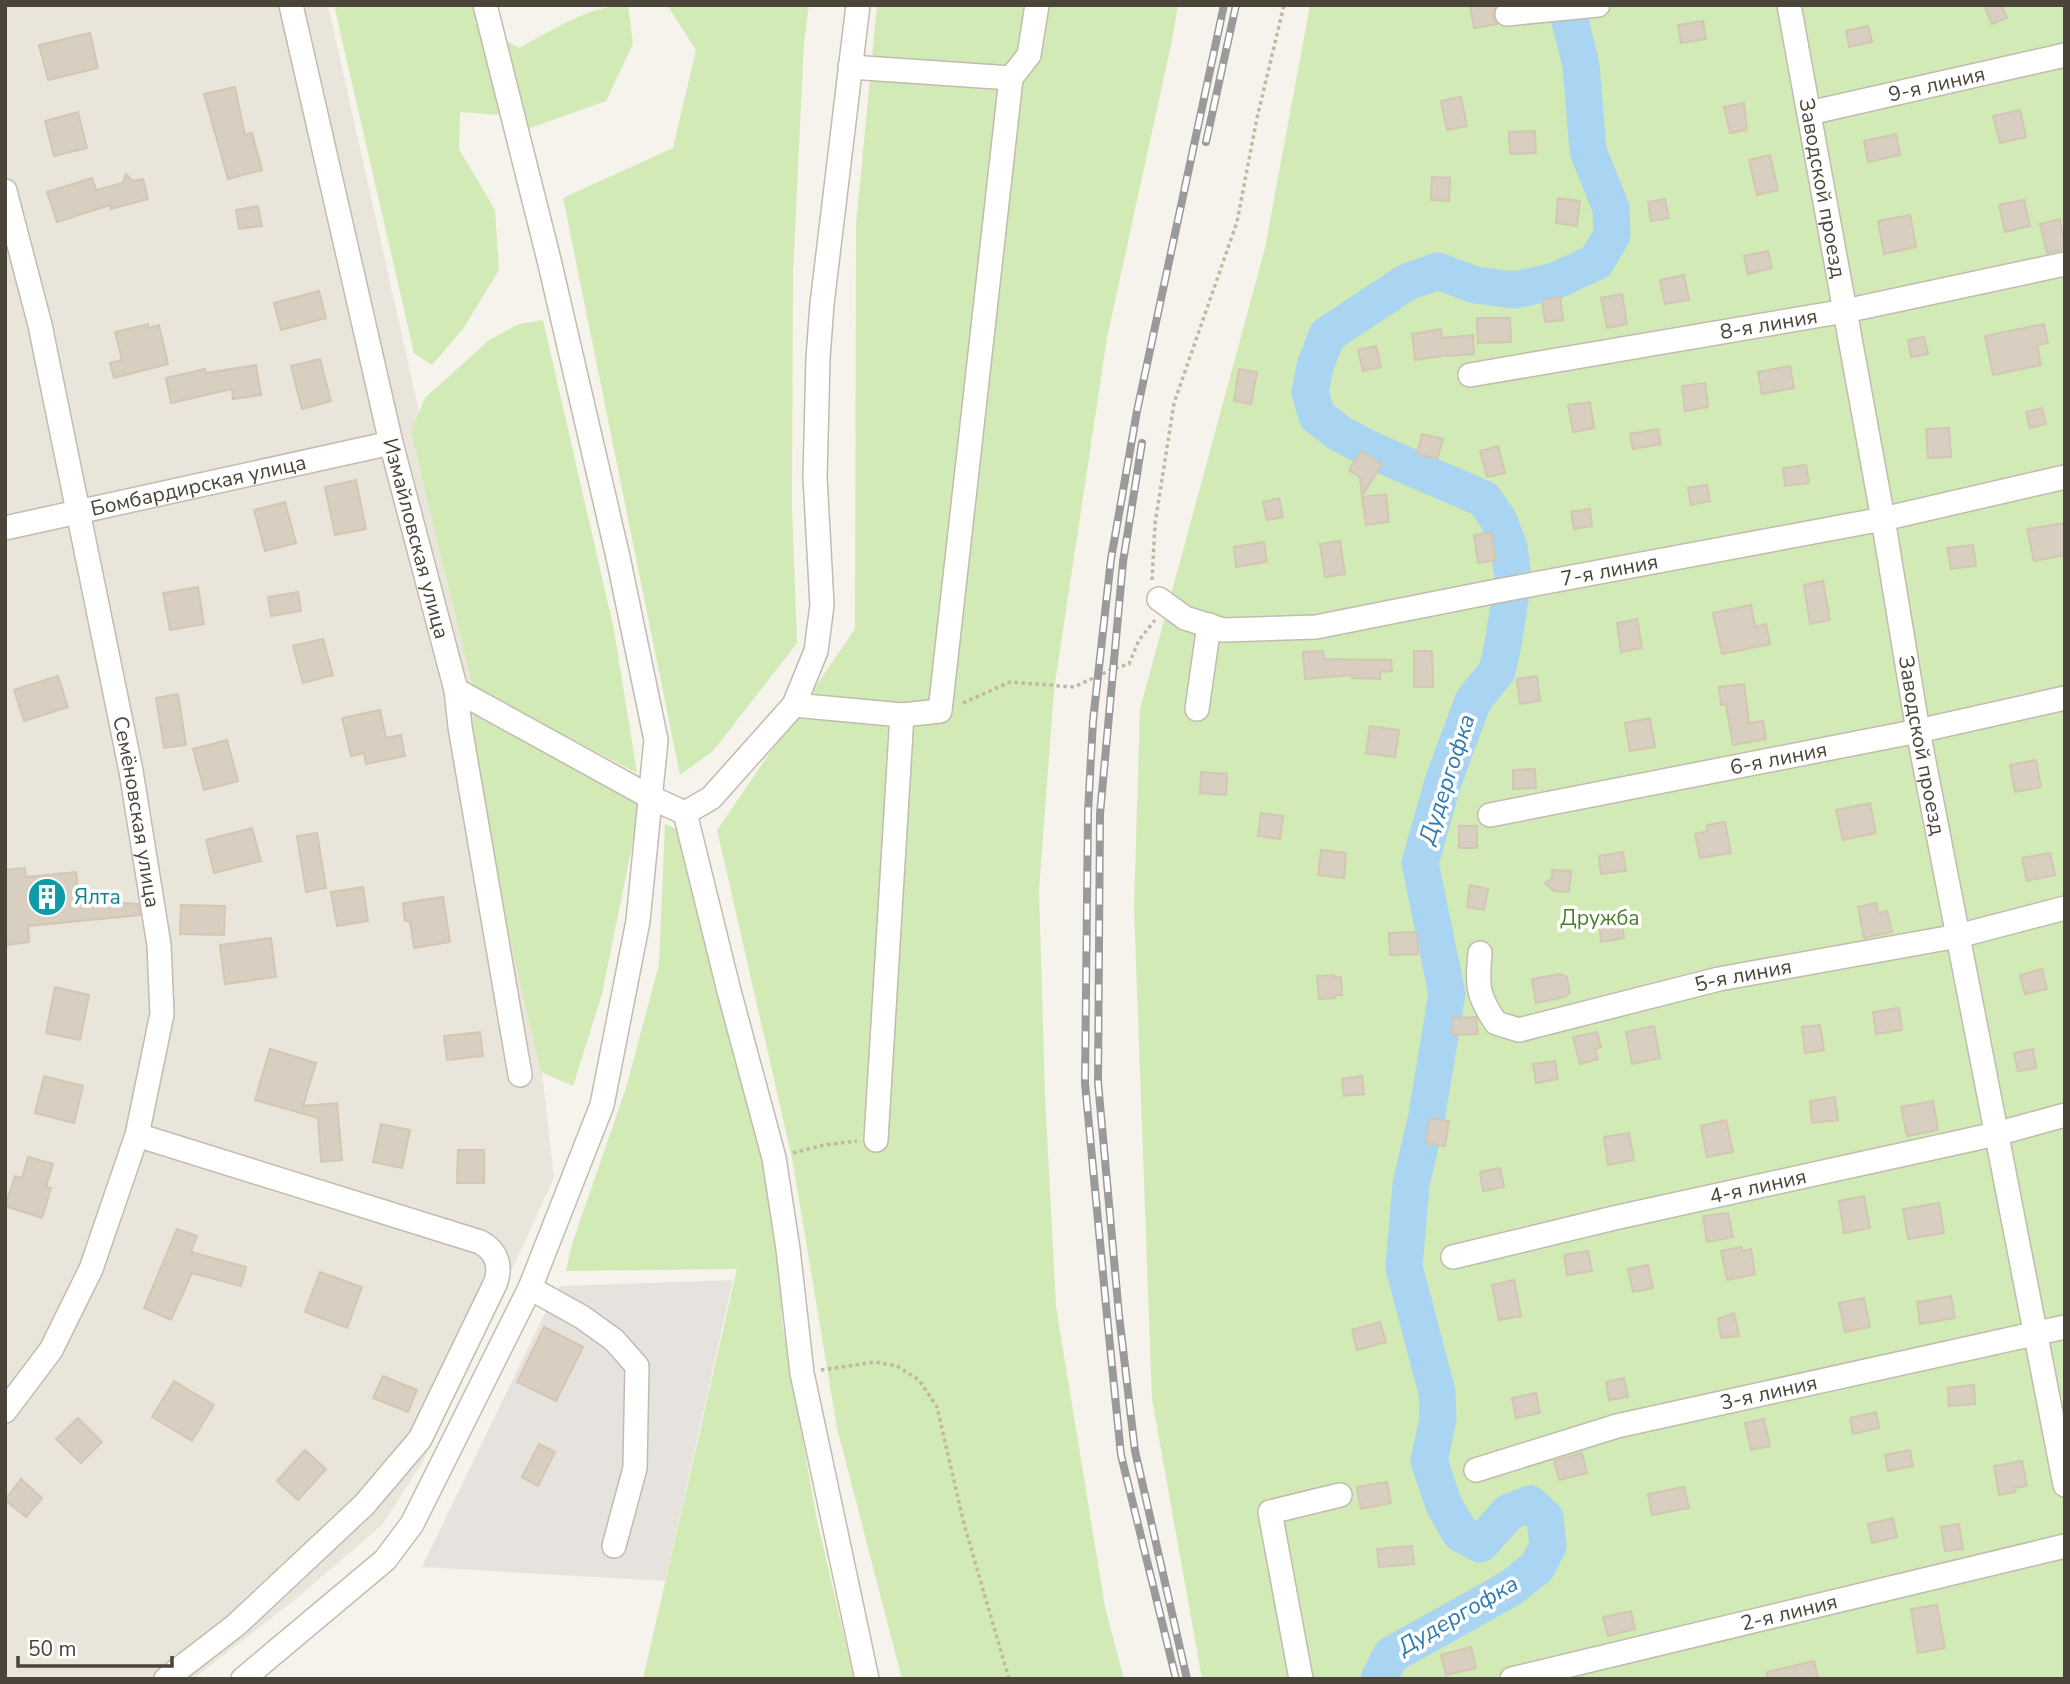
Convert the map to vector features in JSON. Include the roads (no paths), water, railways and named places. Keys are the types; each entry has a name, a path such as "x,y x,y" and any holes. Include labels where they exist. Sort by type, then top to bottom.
{"street":[{"name":"Измайловская улица","path":"291,5 391,443 456,690 460,727 520,1075"},
{"path":"243,1679 385,1560 412,1524 530,1289 602,1105 638,921 656,740 624,583 549,260 485,5"},
{"path":"685,813 711,798 794,705 816,651 822,605 815,477 818,358 822,304 858,5"},
{"path":"794,705 902,715 940,711 1011,78 1029,55 1037,5"},
{"name":"Заводской проезд","path":"1789,5 1883,519 1918,732 2065,1485"},
{"path":"1507,15 1591,6"},
{"name":"9-я линия","path":"1809,113 2065,55"},
{"path":"850,67 1011,78"},
{"name":"Семёновская улица","path":"5,191 40,325 131,771 159,945 162,1014 137,1135 91,1269 51,1350 5,1411"},
{"name":"8-я линия","path":"1470,374 1845,312 2065,264"},
{"name":"Бомбардирская улица","path":"5,528 391,443"},
{"name":"7-я линия","path":"1163,602 1185,618 1223,630 1316,627 1883,519 2065,477"},
{"path":"1197,709 1209,625"},
{"path":"456,690 652,798 685,813"},
{"name":"6-я линия","path":"1490,814 1918,732 2065,698"},
{"path":"876,1140 902,715"},
{"path":"685,813 774,1158 788,1249 802,1373 867,1679"},
{"name":"5-я линия","path":"1480,953 1477,984 1486,1008 1496,1023 1519,1030 1719,979 1958,936 2065,908"},
{"name":"4-я линия","path":"1453,1257 1614,1218 1996,1134 2065,1115"},
{"path":"137,1135 480,1242 492,1250 499,1270 495,1284 420,1439 364,1504 236,1625 166,1679"},
{"path":"530,1289 582,1317 603,1332 614,1340 637,1366 635,1468 614,1546"},
{"name":"3-я линия","path":"1476,1470 1616,1426 2065,1327"},
{"path":"1301,1679 1270,1512 1340,1495"},
{"name":"2-я линия","path":"1512,1679 2065,1546"}],"waterway":[{"name":"Дудергофка","path":"1379,1679 1391,1655 1511,1588 1537,1567 1548,1546 1545,1518 1530,1504 1509,1512 1480,1544 1460,1533 1444,1505 1429,1461 1438,1419 1437,1392 1404,1267 1411,1184 1426,1120 1447,994 1420,863 1443,782 1473,701 1497,671 1513,579 1509,547 1498,519 1484,499 1373,451 1339,433 1317,416 1310,392 1315,367 1327,335 1407,282 1438,271 1475,285 1515,290 1555,281 1596,262 1612,235 1611,208 1588,151 1581,65 1566,5"}],"railway":[{"path":"1176,1679 1121,1455 1085,1083 1088,812 1093,721 1111,559 1137,411 1224,5"},
{"path":"1206,142 1236,5"},
{"path":"1142,443 1123,562 1100,814 1098,1082 1119,1315 1135,1451 1187,1679"}],"place":[{"name":"Ялта","path":"47,897"}],"park label":[{"name":"Дружба","path":"1600,918"}]}
